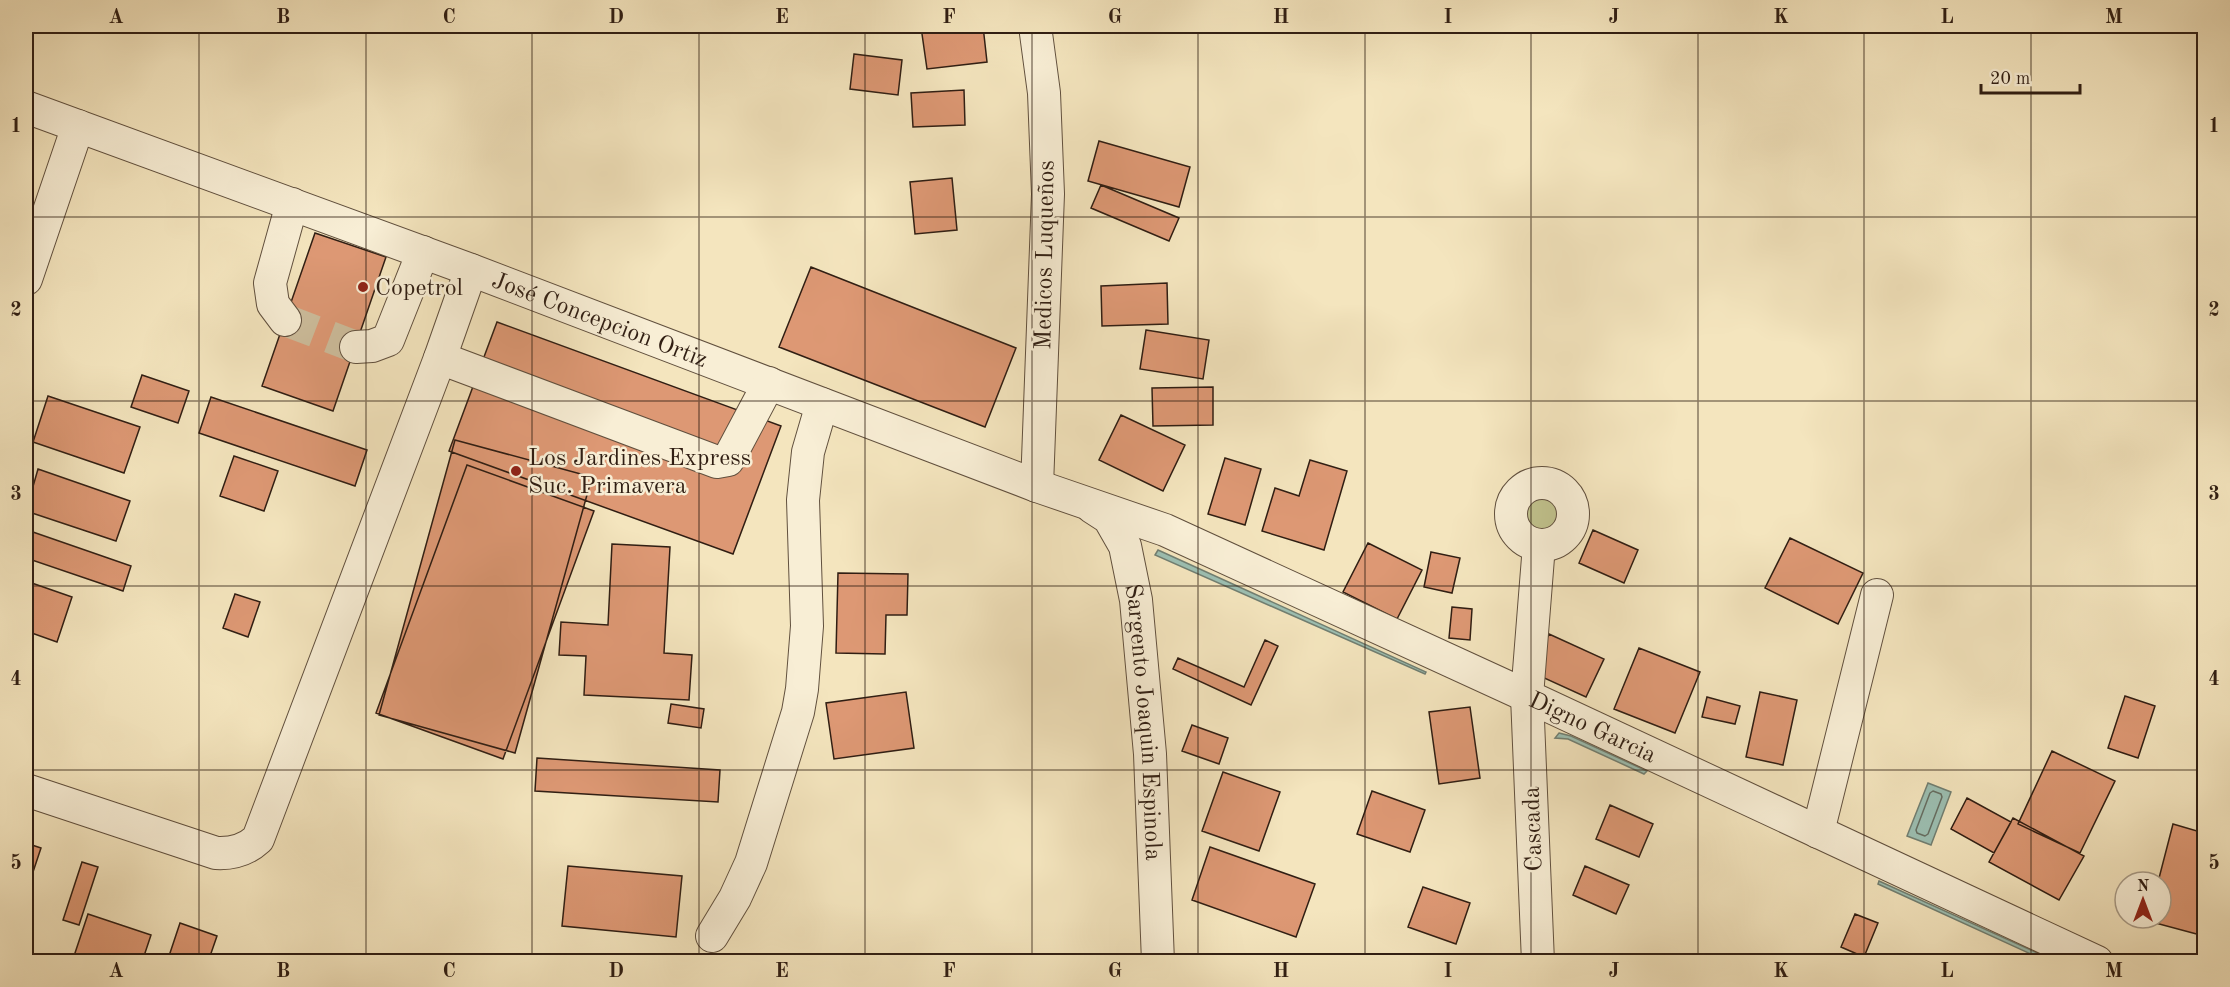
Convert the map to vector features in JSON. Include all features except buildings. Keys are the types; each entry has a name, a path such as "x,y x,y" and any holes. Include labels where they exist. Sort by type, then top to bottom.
{"street":[{"name":"Medicos Luqueños","path":"1035,26 1044,93 1048,194 1037,486"},
{"name":"José Concepcion Ortiz","path":"26,107 423,252 1084,502"},
{"path":"26,279 78,126"},
{"path":"285,320 273,304 270,283 292,204"},
{"path":"356,347 372,346 388,340 423,252"},
{"path":"26,789 216,854 239,851 258,839 440,358 471,270"},
{"path":"440,358 717,462 729,460 769,383"},
{"path":"712,936 735,898 751,863 798,712 807,626 803,500 808,452 822,404"},
{"name":"Digno Garcia","path":"1084,502 1165,530 2097,962"},
{"name":"Sargento Joaquin Espinola","path":"1084,502 1110,518 1125,546 1136,600 1150,754 1158,962"},
{"name":"Cascada","path":"1538,962 1527,696 1539,545"},
{"path":"1818,832 1877,595"}],"green space":[{"path":"1541,491 1557,498 1564,514 1557,530 1541,537 1525,530 1518,514 1525,498"}],"water":[{"path":"1158,550 1426,672 1425,674 1155,555"},
{"path":"1559,733 1571,736 1647,771 1644,774 1568,739 1555,738"},
{"path":"1928,783 1951,792 1931,845 1907,836"},
{"path":"1879,881 2055,961 2046,961 1878,884"}],"tunnel":[{"path":"285,320 356,347"}],"place":[{"name":"Copetrol","path":"363,287"},
{"name":"Los Jardines Express Suc. Primavera","path":"516,471"}]}
